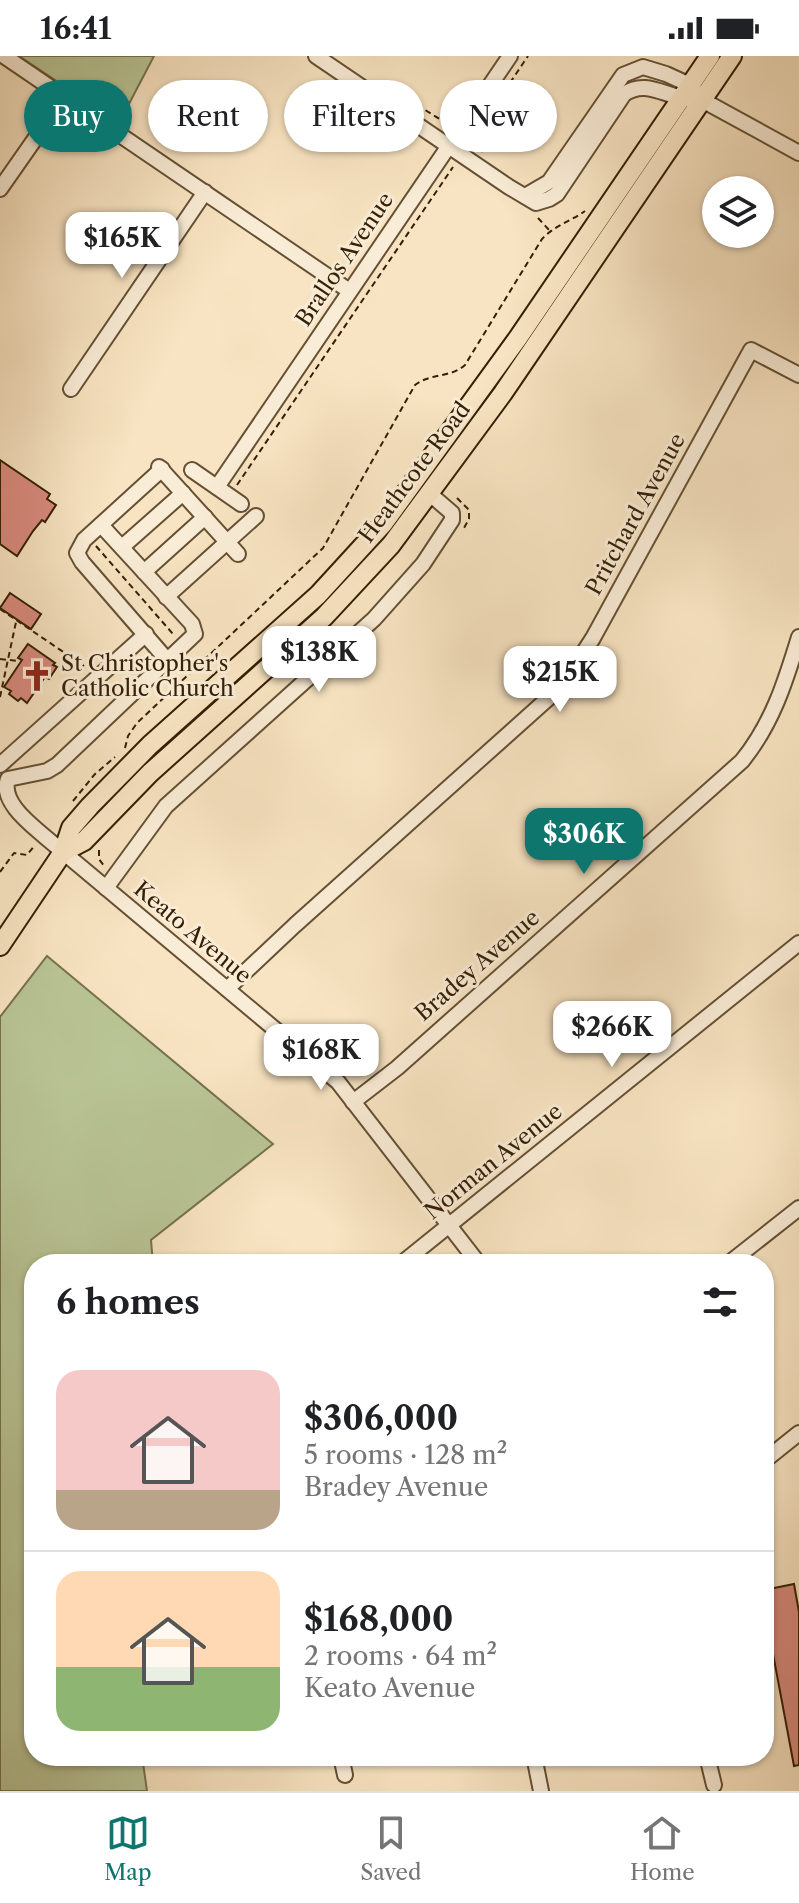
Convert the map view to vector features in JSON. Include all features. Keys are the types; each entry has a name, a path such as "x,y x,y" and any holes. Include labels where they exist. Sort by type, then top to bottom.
{"main road":[{"name":"Heathcote Road","path":"0,946 63,852 71,828 103,791 318,595 383,524 518,338 710,56"},
{"name":"Heathcote Road","path":"63,852 84,841 150,773 340,602 376,563 430,494 704,101 732,56"}],"street":[{"path":"4,56 41,80"},
{"path":"316,56 440,139"},
{"name":"Brallos Avenue","path":"494,80 510,56"},
{"path":"459,152 525,196 549,182 623,75 635,69 651,68 686,92 799,153"},
{"path":"132,142 348,290"},
{"path":"0,189 26,152"},
{"name":"Brallos Avenue","path":"229,496 348,290 444,152"},
{"path":"71,389 205,192"},
{"name":"Pritchard Avenue","path":"227,989 254,961 562,686 593,638 751,350 799,375"},
{"path":"168,661 80,558 79,546 161,468 238,554"},
{"path":"192,470 229,496"},
{"path":"122,547 183,493"},
{"path":"106,888 166,806 364,629 423,564 445,535 452,520 452,513 430,494"},
{"path":"166,597 256,516"},
{"path":"144,572 205,517"},
{"path":"16,812 5,797 2,786 13,777 42,772 57,765 195,634 194,627 101,525"},
{"path":"0,765 146,634"},
{"name":"Bradey Avenue","path":"353,1102 397,1068 742,761 773,713 799,637"},
{"path":"0,813 16,812"},
{"name":"Keato Avenue","path":"16,812 330,1074 471,1254"},
{"name":"Norman Avenue","path":"413,1254 799,943"},
{"path":"741,1254 799,1208"},
{"path":"774,1453 799,1433"},
{"path":"343,1766 345,1775"},
{"path":"536,1766 541,1791"},
{"path":"709,1766 714,1785"}],"path":[{"path":"512,80 528,56"},
{"path":"229,496 453,167"},
{"path":"125,749 128,736 137,723 323,548 415,385 420,380 459,370 465,365 542,239 584,211"},
{"path":"536,213 550,231"},
{"path":"88,537 184,646"},
{"path":"0,609 84,666"},
{"path":"0,697 17,620"},
{"path":"0,659 18,661"},
{"path":"70,806 84,786 115,757"},
{"path":"0,872 14,853 27,855"}],"green space":[{"path":"19,56 154,56 132,98 132,80 55,80"},
{"path":"47,956 273,1144 151,1240 152,1254 24,1254 24,1766 143,1766 147,1791 0,1791 0,1017"}],"building":[{"path":"0,460 50,494 47,499 56,505 45,522 42,520 33,531 17,556 0,544"},
{"path":"10,593 41,614 31,629 0,608"},
{"path":"28,644 57,667 49,679 45,677 27,703 21,698 18,701 4,687 22,660 18,658"},
{"path":"794,1584 799,1612 799,1765 794,1766 774,1659 774,1588"}],"place":[{"name":"St Christopher's Catholic Church","path":"37,676"}]}
